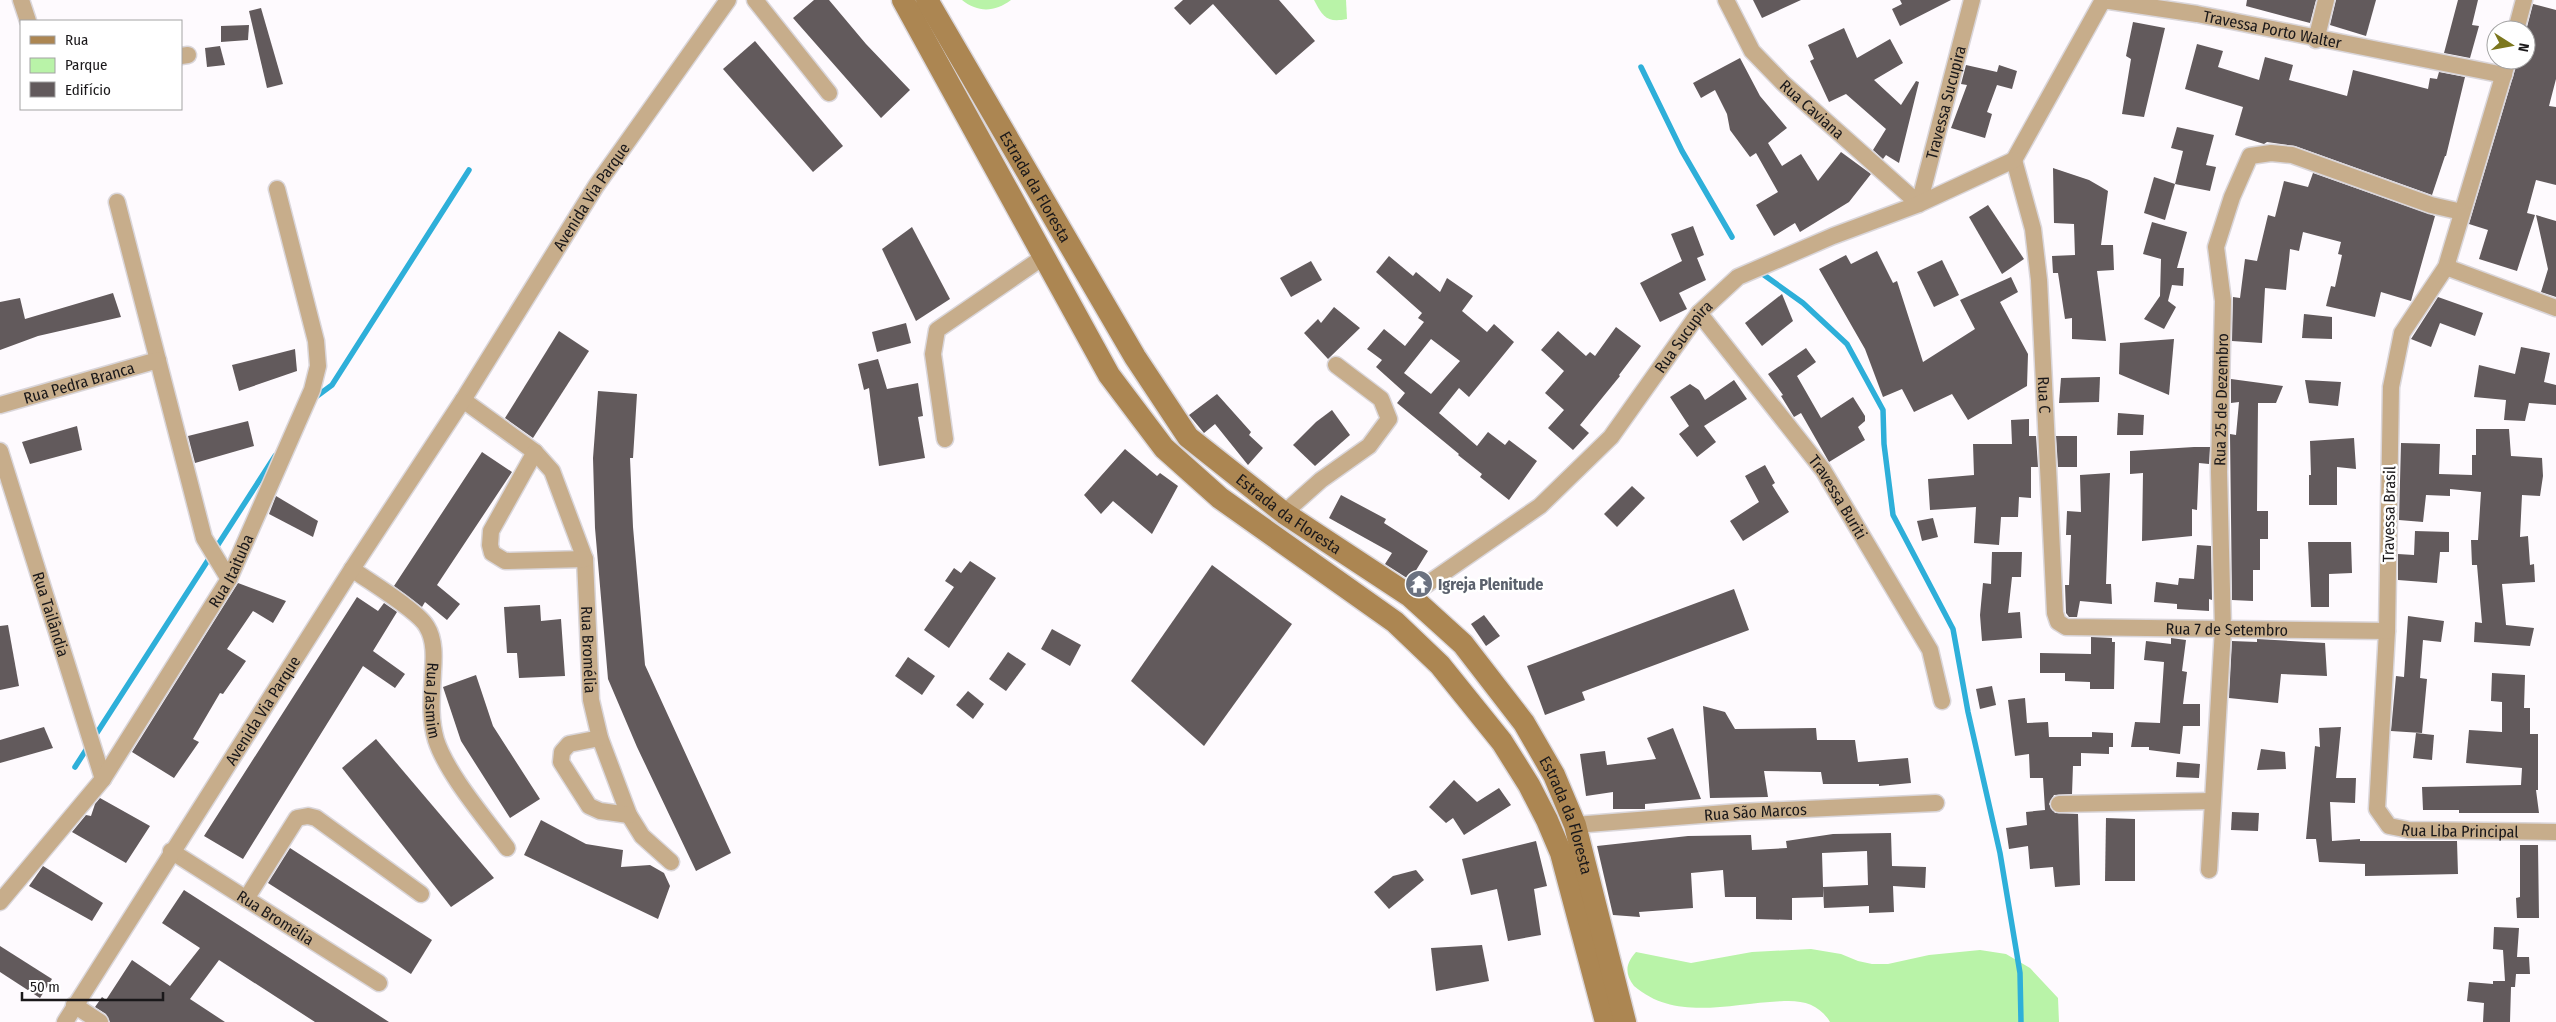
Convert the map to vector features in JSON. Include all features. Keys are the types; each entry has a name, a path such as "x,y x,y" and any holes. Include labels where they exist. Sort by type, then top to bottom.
{"main road":[{"name":"Estrada da Floresta","path":"903,0 1109,375 1164,448 1220,498 1394,622 1440,665 1502,742 1534,794 1561,853 1606,1022"},
{"name":"Estrada da Floresta","path":"927,0 1130,349 1188,437 1284,513 1410,596 1463,644 1524,723 1554,775 1575,825 1625,1022"}],"street":[{"path":"21,0 28,20"},
{"name":"Avenida Via Parque","path":"65,1022 172,851 463,400 596,186 728,0"},
{"path":"755,0 829,93"},
{"name":"Rua Caviana","path":"1726,0 1752,51 1783,84 1919,204"},
{"name":"Travessa Sucupira","path":"1919,204 1972,0"},
{"name":"Travessa Porto Walter","path":"2014,160 2103,0 2199,7 2316,40 2486,65"},
{"path":"2316,40 2326,0"},
{"path":"2519,20 2524,0"},
{"name":"Travessa Brasil","path":"2377,776 2387,631 2391,387 2402,333 2446,267 2505,70"},
{"name":"Rua 25 de Dezembro","path":"2209,870 2211,800 2223,629 2219,472 2224,301 2216,247 2232,197 2250,156 2271,153 2292,155 2431,205 2462,212"},
{"name":"Rua Sucupira","path":"1410,596 1540,506 1611,437 1699,313 1738,278 1833,236 1919,204 2014,160"},
{"name":"Rua C","path":"2014,160 2033,229 2039,280 2055,613 2058,622 2066,626"},
{"name":"Rua Itaituba","path":"0,902 103,779 230,579 312,390 318,366 316,341 278,189"},
{"path":"117,202 204,538 230,579"},
{"path":"945,439 933,354 936,330 1045,256"},
{"path":"2446,267 2556,308"},
{"name":"Travessa Buriti","path":"1699,313 1823,470 1930,650 1942,702"},
{"name":"Rua Pedra Branca","path":"0,405 158,360"},
{"path":"1284,513 1321,480 1368,446 1389,419 1381,399 1336,365"},
{"path":"463,400 535,452 552,471 585,558 504,561 492,553 490,545 491,530 535,452"},
{"name":"Rua Tailândia","path":"0,451 103,779"},
{"name":"Rua Bromélia","path":"585,558 591,700 600,738 629,815 642,836 671,862"},
{"name":"Rua Jasmim","path":"352,570 409,610 427,626 433,647 430,696 432,720 437,741 447,764 506,848"},
{"name":"Rua 7 de Setembro","path":"2066,626 2387,631"},
{"path":"600,738 568,744 562,752 561,762 589,806 600,811 629,815"},
{"name":"Rua Liba Principal","path":"2377,776 2377,809 2389,826 2409,830 2556,832"},
{"path":"2059,804 2211,800"},
{"name":"Rua São Marcos","path":"1575,825 1739,812 1936,803"},
{"path":"246,899 297,818 308,816 316,818 421,894"},
{"name":"Rua Bromélia","path":"172,851 378,983"},
{"path":"74,1005 100,1022"}],"green space":[{"path":"962,0 1011,0 993,9 980,9"},
{"path":"1314,0 1346,0 1347,19 1335,20 1326,17"},
{"path":"1811,949 1841,954 1872,964 1888,964 1929,955 1980,950 2006,954 2030,968 2058,998 2059,1022 1830,1022 1821,1011 1811,1005 1798,1001 1764,1002 1724,1007 1686,1007 1668,1004 1650,997 1634,986 1628,972 1628,964 1636,952 1691,963 1752,952"}],"building":[{"path":"814,0 829,0 866,44 910,90 881,118 793,18"},
{"path":"1183,0 1279,0 1315,41 1276,75 1213,4 1190,25 1174,8"},
{"path":"1753,0 1801,0 1762,18"},
{"path":"1900,0 1951,0 1900,26 1892,9 1902,4"},
{"path":"2247,0 2316,0 2310,23 2246,6"},
{"path":"2336,0 2376,0 2366,36 2330,25"},
{"path":"2458,0 2478,0 2472,25 2479,26 2470,58 2444,53"},
{"path":"2533,4 2556,10 2556,79 2549,106 2556,107 2556,185 2536,180 2527,213 2535,215 2517,271 2479,259 2488,230 2469,224 2515,70 2536,70 2536,20 2529,20"},
{"path":"261,8 283,84 267,88 249,11"},
{"path":"2133,22 2165,28 2144,117 2122,114 2131,59 2126,56"},
{"path":"249,25 248,40 221,42 221,26"},
{"path":"1844,28 1857,58 1890,39 1903,63 1874,80 1901,105 1916,81 1919,82 1899,163 1886,155 1883,159 1873,150 1886,129 1846,94 1829,102 1810,61 1814,59 1808,45"},
{"path":"755,41 843,146 813,172 723,69"},
{"path":"2197,44 2223,51 2218,67 2259,80 2265,57 2293,65 2289,80 2347,96 2353,70 2428,89 2430,78 2437,79 2439,72 2465,77 2446,156 2432,195 2295,146 2267,142 2264,144 2235,135 2243,107 2185,89"},
{"path":"220,46 225,65 207,67 205,48"},
{"path":"1740,58 1760,96 1787,128 1768,143 1782,166 1801,154 1818,181 1841,152 1871,174 1849,202 1800,232 1795,223 1774,236 1756,205 1778,192 1756,153 1750,157 1730,130 1727,114 1715,90 1701,98 1693,83"},
{"path":"1966,65 1997,72 1999,65 2017,71 2012,89 1997,85 1987,112 1992,114 1985,138 1951,128 1967,85 1961,84"},
{"path":"2177,127 2214,135 2206,165 2216,167 2210,191 2175,184 2183,151 2171,148"},
{"path":"2053,168 2089,180 2108,191 2101,245 2113,245 2114,270 2097,271 2106,341 2072,339 2072,318 2065,319 2058,273 2053,273 2052,256 2075,255 2074,224 2054,223"},
{"path":"2313,173 2435,216 2411,301 2381,292 2375,317 2326,306 2331,286 2335,287 2342,255 2338,254 2341,242 2303,232 2299,251 2290,249 2286,290 2265,288 2262,343 2232,341 2233,297 2240,298 2245,259 2257,261 2268,215 2275,217 2284,181 2308,187"},
{"path":"2154,177 2175,184 2165,220 2144,213"},
{"path":"1988,205 2024,259 2002,274 1969,217"},
{"path":"2536,215 2556,221 2556,297 2541,292 2548,269"},
{"path":"2152,222 2187,232 2177,268 2184,268 2183,286 2172,285 2168,301 2176,307 2164,329 2144,319 2160,296 2161,259 2143,254"},
{"path":"1693,226 1704,255 1697,258 1706,280 1679,293 1687,309 1660,322 1640,283 1682,261 1671,234"},
{"path":"912,227 950,299 916,321 882,249"},
{"path":"1877,251 1893,283 1897,281 1923,362 1975,329 1960,300 2011,277 2018,292 2000,302 2028,354 2027,386 1968,420 1952,394 1914,412 1902,389 1883,397 1865,349 1819,269 1846,255 1851,264"},
{"path":"1389,256 1413,276 1416,272 1440,292 1447,278 1473,296 1462,311 1487,332 1494,324 1514,342 1469,397 1459,388 1439,413 1477,446 1488,432 1505,445 1509,440 1537,461 1509,500 1480,477 1482,474 1459,454 1397,403 1405,393 1376,367 1382,360 1367,349 1384,329 1405,346 1424,322 1418,318 1422,313 1376,272","holes":["1431,339 1460,361 1431,394 1404,373"]},
{"path":"1942,260 1959,295 1934,307 1917,272"},
{"path":"1311,261 1322,280 1291,297 1280,278"},
{"path":"113,293 121,317 38,336 0,350 0,302 20,298 25,319"},
{"path":"1782,294 1793,321 1762,346 1745,323"},
{"path":"2438,297 2483,313 2475,336 2440,323 2431,347 2411,339"},
{"path":"1334,307 1360,328 1328,359 1304,333 1318,319 1321,323"},
{"path":"2304,314 2332,317 2332,339 2302,338"},
{"path":"906,323 911,343 877,352 872,332"},
{"path":"1616,327 1641,346 1620,376 1580,425 1589,433 1573,450 1548,428 1564,410 1545,393 1564,371 1541,350 1558,331 1586,356 1590,352 1595,356"},
{"path":"559,331 589,351 533,438 505,418"},
{"path":"2174,339 2169,395 2119,374 2120,343"},
{"path":"2521,347 2550,353 2544,382 2556,385 2556,405 2529,403 2525,421 2504,420 2506,400 2474,397 2479,365 2515,374"},
{"path":"1806,348 1816,362 1797,376 1821,418 1853,397 1865,416 1865,421 1858,427 1865,440 1829,462 1801,413 1794,417 1781,396 1783,395 1768,374"},
{"path":"295,349 297,371 239,391 232,365"},
{"path":"878,359 887,389 918,383 923,416 918,417 925,458 879,466 869,388 864,390 858,364"},
{"path":"2100,377 2099,402 2059,403 2061,378"},
{"path":"2231,379 2283,386 2276,403 2258,403 2257,511 2268,511 2268,539 2260,539 2260,570 2253,570 2253,601 2232,600 2230,434 2236,435 2239,402 2231,403"},
{"path":"1734,380 1747,399 1704,426 1716,442 1697,457 1679,434 1689,426 1670,397 1690,384 1699,390 1705,400"},
{"path":"2305,380 2341,382 2338,406 2309,403"},
{"path":"598,391 637,394 633,458 630,458 633,527 645,665 731,853 696,871 637,747 608,679 595,528 593,458"},
{"path":"1217,394 1251,432 1249,435 1263,448 1248,465 1215,424 1204,433 1189,415"},
{"path":"1332,410 1350,435 1315,466 1293,445 1316,422"},
{"path":"2118,413 2144,415 2143,435 2117,435"},
{"path":"2029,419 2029,436 2036,436 2038,467 2031,467 2031,498 2019,497 2018,517 2001,517 1999,545 1974,543 1976,507 1930,510 1928,479 1974,475 1973,444 2012,444 2011,420"},
{"path":"248,421 254,446 195,463 188,436"},
{"path":"77,426 82,450 30,464 22,442"},
{"path":"2476,429 2509,429 2511,456 2542,458 2543,476 2540,496 2522,495 2520,537 2528,536 2530,565 2534,564 2535,582 2502,584 2506,625 2534,628 2530,646 2474,642 2475,622 2482,623 2477,565 2472,565 2471,540 2478,540 2481,492 2450,489 2450,496 2426,495 2423,522 2399,520 2401,443 2440,444 2439,474 2472,475 2472,455 2476,455"},
{"path":"2056,436 2077,436 2077,467 2058,467"},
{"path":"2354,438 2356,469 2337,467 2337,505 2309,505 2309,475 2311,475 2310,441"},
{"path":"2210,447 2209,464 2199,463 2197,510 2192,509 2192,536 2142,541 2143,473 2130,474 2130,451"},
{"path":"1125,449 1157,476 1160,473 1178,486 1152,534 1113,501 1101,514 1084,495"},
{"path":"482,452 512,472 437,585 460,604 447,620 425,602 422,607 394,586"},
{"path":"1765,465 1775,483 1772,485 1789,512 1743,541 1730,521 1759,502 1745,476"},
{"path":"2110,473 2106,584 2111,584 2112,604 2080,601 2077,617 2069,617 2066,613 2065,585 2069,585 2071,535 2066,535 2067,511 2081,512 2080,475"},
{"path":"1632,486 1645,498 1617,527 1604,514"},
{"path":"1341,495 1386,519 1384,523 1428,551 1410,580 1385,564 1392,553 1329,518"},
{"path":"276,496 318,521 313,537 269,514"},
{"path":"1933,518 1938,537 1922,541 1917,521"},
{"path":"2415,531 2449,532 2449,552 2440,552 2437,583 2398,580 2398,554 2414,555"},
{"path":"2308,542 2351,542 2352,573 2329,574 2329,607 2311,607"},
{"path":"2197,545 2211,546 2212,600 2209,599 2209,611 2177,609 2177,604 2154,602 2156,582 2178,585 2179,578 2194,579"},
{"path":"1992,552 2022,552 2021,577 2012,577 2008,613 2020,612 2022,638 1982,641 1980,615 1983,583 1991,584"},
{"path":"970,561 996,578 949,648 924,630 954,587 945,581 954,568 961,573"},
{"path":"1212,565 1292,624 1204,746 1131,681"},
{"path":"238,583 286,601 273,623 253,611 227,649 246,661 223,694 220,693 193,739 199,742 174,778 132,752"},
{"path":"1734,589 1749,630 1582,692 1585,700 1545,715 1527,666"},
{"path":"357,597 378,611 384,603 397,612 373,651 405,674 395,688 363,666 243,859 204,836"},
{"path":"540,605 541,621 561,619 565,676 519,678 517,653 507,653 504,607"},
{"path":"1484,615 1500,636 1486,646 1471,624"},
{"path":"2408,616 2444,621 2441,642 2423,640 2420,678 2427,679 2422,733 2391,731 2396,676 2404,677"},
{"path":"8,625 19,686 0,690 0,626"},
{"path":"1052,629 1081,645 1070,666 1041,649"},
{"path":"2091,637 2112,638 2112,642 2115,642 2114,689 2090,689 2090,682 2065,681 2065,673 2040,673 2040,653 2091,654"},
{"path":"2171,638 2186,640 2182,671 2187,672 2183,704 2200,704 2200,726 2183,726 2180,754 2149,750 2149,747 2131,747 2135,722 2160,723 2164,662 2144,660 2146,641 2171,644"},
{"path":"2257,639 2325,643 2327,676 2281,674 2278,703 2229,698 2232,641 2257,642"},
{"path":"1008,652 1026,664 1006,691 989,679"},
{"path":"908,657 935,676 922,695 895,676"},
{"path":"2492,673 2525,675 2524,708 2530,708 2530,734 2538,734 2538,790 2536,790 2539,813 2459,813 2459,810 2423,810 2422,787 2521,785 2522,768 2466,763 2469,730 2502,732 2502,702 2491,701"},
{"path":"476,675 493,726 540,799 510,818 461,741 443,687"},
{"path":"1992,686 1996,705 1980,709 1976,689"},
{"path":"968,691 984,704 973,719 956,705"},
{"path":"2025,698 2027,723 2048,722 2049,737 2092,737 2092,732 2113,733 2113,747 2109,747 2109,754 2081,753 2081,766 2073,766 2072,794 2054,795 2049,804 2055,813 2078,814 2080,885 2055,887 2053,867 2030,869 2028,846 2009,849 2006,828 2027,825 2026,812 2045,810 2043,778 2030,778 2029,754 2015,756 2008,700"},
{"path":"1703,706 1725,712 1735,729 1816,728 1817,740 1855,740 1858,762 1908,758 1911,783 1879,786 1879,784 1823,784 1821,772 1764,771 1768,797 1710,798"},
{"path":"44,727 53,748 0,763 0,740"},
{"path":"2341,727 2336,778 2356,778 2355,803 2330,802 2332,841 2360,839 2360,841 2457,841 2458,874 2365,876 2365,864 2319,862 2316,839 2306,839 2315,746 2320,747 2319,728"},
{"path":"1673,728 1701,799 1645,804 1645,809 1613,809 1613,792 1586,796 1580,754 1605,751 1607,765 1656,759 1647,738"},
{"path":"2416,733 2434,735 2432,760 2413,758"},
{"path":"376,739 494,878 451,907 342,768"},
{"path":"2261,749 2285,752 2286,769 2257,770"},
{"path":"2177,762 2200,764 2199,778 2176,777"},
{"path":"1454,780 1477,802 1499,788 1511,805 1464,835 1453,818 1446,823 1429,807"},
{"path":"100,798 150,826 126,863 72,832 86,815 91,816 95,804"},
{"path":"2232,812 2259,813 2258,831 2231,830"},
{"path":"2106,818 2135,819 2135,881 2105,881"},
{"path":"541,820 586,844 623,850 621,867 650,865 664,873 670,886 658,919 524,855"},
{"path":"1891,833 1892,866 1926,867 1925,888 1893,886 1894,912 1869,913 1869,906 1824,908 1823,887 1823,897 1792,898 1792,920 1756,919 1756,897 1725,897 1723,870 1691,873 1693,908 1639,912 1640,917 1613,915 1597,846 1688,836 1751,835 1752,850 1787,848 1786,841 1833,834","holes":["1867,851 1868,885 1823,887 1822,853"]},
{"path":"1536,841 1547,886 1534,889 1541,935 1508,941 1497,889 1471,895 1462,859"},
{"path":"2520,845 2538,845 2539,918 2517,918 2516,898 2520,897"},
{"path":"290,848 432,940 411,974 268,883"},
{"path":"43,866 103,903 92,921 29,886"},
{"path":"1416,870 1424,880 1389,909 1374,892 1393,876"},
{"path":"184,890 389,1022 315,1022 219,960 190,999 225,1022 110,1022 106,1014 95,1007 102,997 106,1000 132,960 170,986 200,948 162,923"},
{"path":"2494,927 2519,928 2517,957 2529,957 2530,974 2516,974 2515,987 2511,987 2510,1022 2483,1022 2484,1003 2467,1001 2469,982 2493,984 2493,981 2505,981 2503,950 2493,949"},
{"path":"1482,945 1489,981 1436,991 1431,948"},
{"path":"0,946 52,979 40,998 0,972"}],"waterway":[{"path":"1641,67 1682,151 1732,237"},
{"path":"313,399 332,385 469,170"},
{"path":"1764,275 1803,303 1847,344 1883,410 1884,444 1893,515 1953,629 1968,712 2000,853 2020,973 2021,1022"},
{"path":"75,767 275,456"}],"place":[{"name":"Igreja Plenitude","path":"1419,584"}]}
